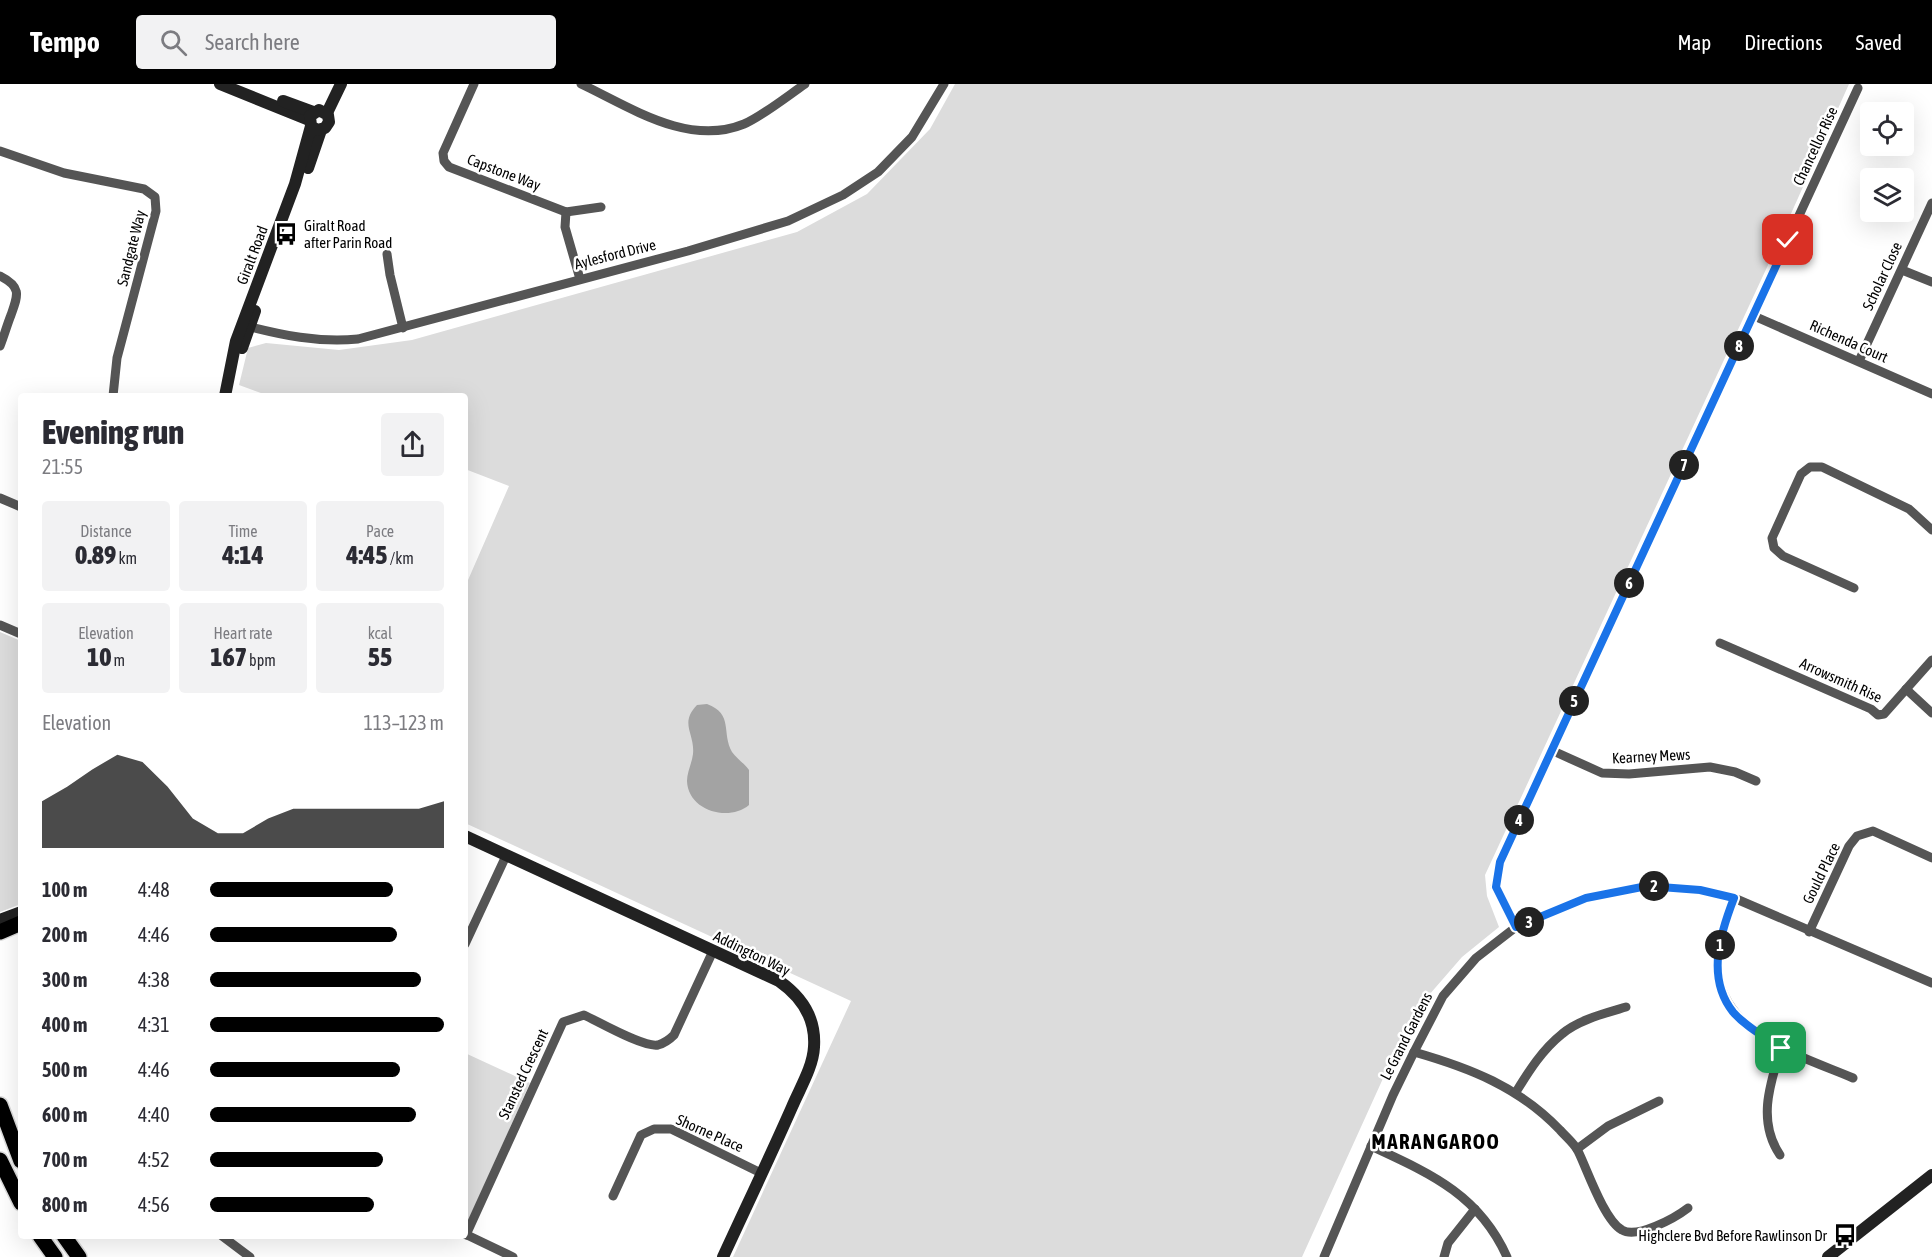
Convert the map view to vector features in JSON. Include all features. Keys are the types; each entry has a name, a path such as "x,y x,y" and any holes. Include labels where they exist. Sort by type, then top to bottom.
{"main road":[{"path":"0,930 18,923"},
{"path":"2,1119 18,1154"},
{"path":"0,1160 18,1197"},
{"path":"42,1239 55,1257"},
{"path":"66,1239 80,1257"}],"street":[{"path":"220,84 317,118"},
{"path":"240,84 317,118"},
{"name":"Giralt Road","path":"225,393 231,359 245,326 295,184 321,102 332,84"},
{"name":"Giralt Road","path":"317,118 341,84"},
{"name":"Capstone Way","path":"474,84 443,153 444,161 449,167 566,212 601,207"},
{"path":"580,84 671,126 716,132 745,124 805,84"},
{"name":"Aylesford Drive","path":"245,326 286,336 333,342 358,339 688,251 789,221 843,195 878,172 912,137 944,84"},
{"name":"Chancellor Rise","path":"1516,927 1496,887 1500,862 1858,88"},
{"name":"Sandgate Way","path":"0,151 64,173 144,189 155,197 156,211 117,358 113,393"},
{"name":"Scholar Close","path":"1859,361 1932,203"},
{"path":"566,212 565,227 580,279"},
{"path":"387,254 403,328"},
{"path":"1902,270 1932,282"},
{"path":"0,276 12,283 17,293 0,346"},
{"name":"Richenda Court","path":"1754,316 1932,394"},
{"name":"Giralt Road","path":"233,393 245,326"},
{"path":"1854,588 1783,556 1773,548 1773,538 1801,474 1810,467 1822,467 1909,510 1932,530"},
{"path":"0,498 18,506"},
{"path":"0,625 18,633"},
{"name":"Arrowsmith Rise","path":"1720,643 1871,709 1878,715 1884,714 1932,660"},
{"path":"1906,689 1932,713"},
{"name":"Kearney Mews","path":"1551,750 1602,773 1629,774 1710,767 1735,772 1756,781"},
{"name":"Gould Place","path":"1809,932 1849,846 1857,836 1874,831 1932,858"},
{"name":"Addington Way","path":"468,838 505,859"},
{"name":"Addington Way","path":"468,844 712,954 771,977 790,989 806,1007 814,1033 813,1056 716,1257"},
{"path":"468,938 505,859"},
{"name":"Le Grand Gardens","path":"1324,1257 1371,1146 1414,1052 1443,996 1476,958 1516,927 1586,898 1647,886 1700,890 1734,898 1932,983"},
{"path":"1734,898 1722,929 1717,964 1722,994 1734,1012 1755,1031 1781,1048 1853,1078"},
{"path":"0,920 18,913"},
{"name":"Stansted Crescent","path":"468,1228 563,1022 584,1015 644,1043 657,1045 666,1042 674,1035 712,954"},
{"path":"1516,1092 1534,1064 1563,1033 1598,1015 1626,1007"},
{"path":"1780,1155 1769,1132 1767,1110 1770,1084 1781,1048"},
{"path":"1414,1052 1478,1073 1516,1092 1550,1120 1577,1149 1594,1191 1616,1226 1622,1230 1633,1233 1640,1231 1677,1216 1688,1208"},
{"path":"1577,1149 1608,1126 1659,1101"},
{"name":"Shorne Place","path":"613,1196 641,1135 654,1129 671,1129 758,1171"},
{"path":"1371,1146 1449,1186 1476,1209 1507,1257"},
{"name":"Addington Way","path":"723,1257 758,1171"},
{"path":"1828,1257 1931,1174"},
{"path":"1444,1257 1448,1243 1476,1209"},
{"path":"468,1235 513,1257"},
{"path":"226,1239 250,1257"}],"shaded area":[{"path":"955,84 1849,84 1768,265 1485,875 1487,896 1499,927 1462,957 1429,995 1395,1052 1302,1257 733,1257 851,1001 468,824 468,580 509,486 468,470 468,393 261,393 239,385 248,348 266,343 339,350 412,340 797,232 867,194 930,129"},
{"path":"0,632 18,640 18,905 0,912"},
{"path":"707,704 721,713 732,752 749,770 749,805 731,813 711,811 694,800 689,791 687,778 693,747 689,718 697,705"},
{"path":"468,1054 530,1083 468,1219"}],"place":[{"name":"Giralt Road after Parin Road","path":"286,234"},
{"name":"Highclere Bvd Before Rawlinson Dr","path":"1845,1235"}],"district":[{"name":"MARANGAROO","path":"1436,1141"}],"route":[{"path":"1781,1048 1755,1031 1734,1012 1722,994 1717,964 1722,929 1734,898 1700,890 1647,886 1586,898 1516,927 1496,887 1500,862 1788,240"}]}
